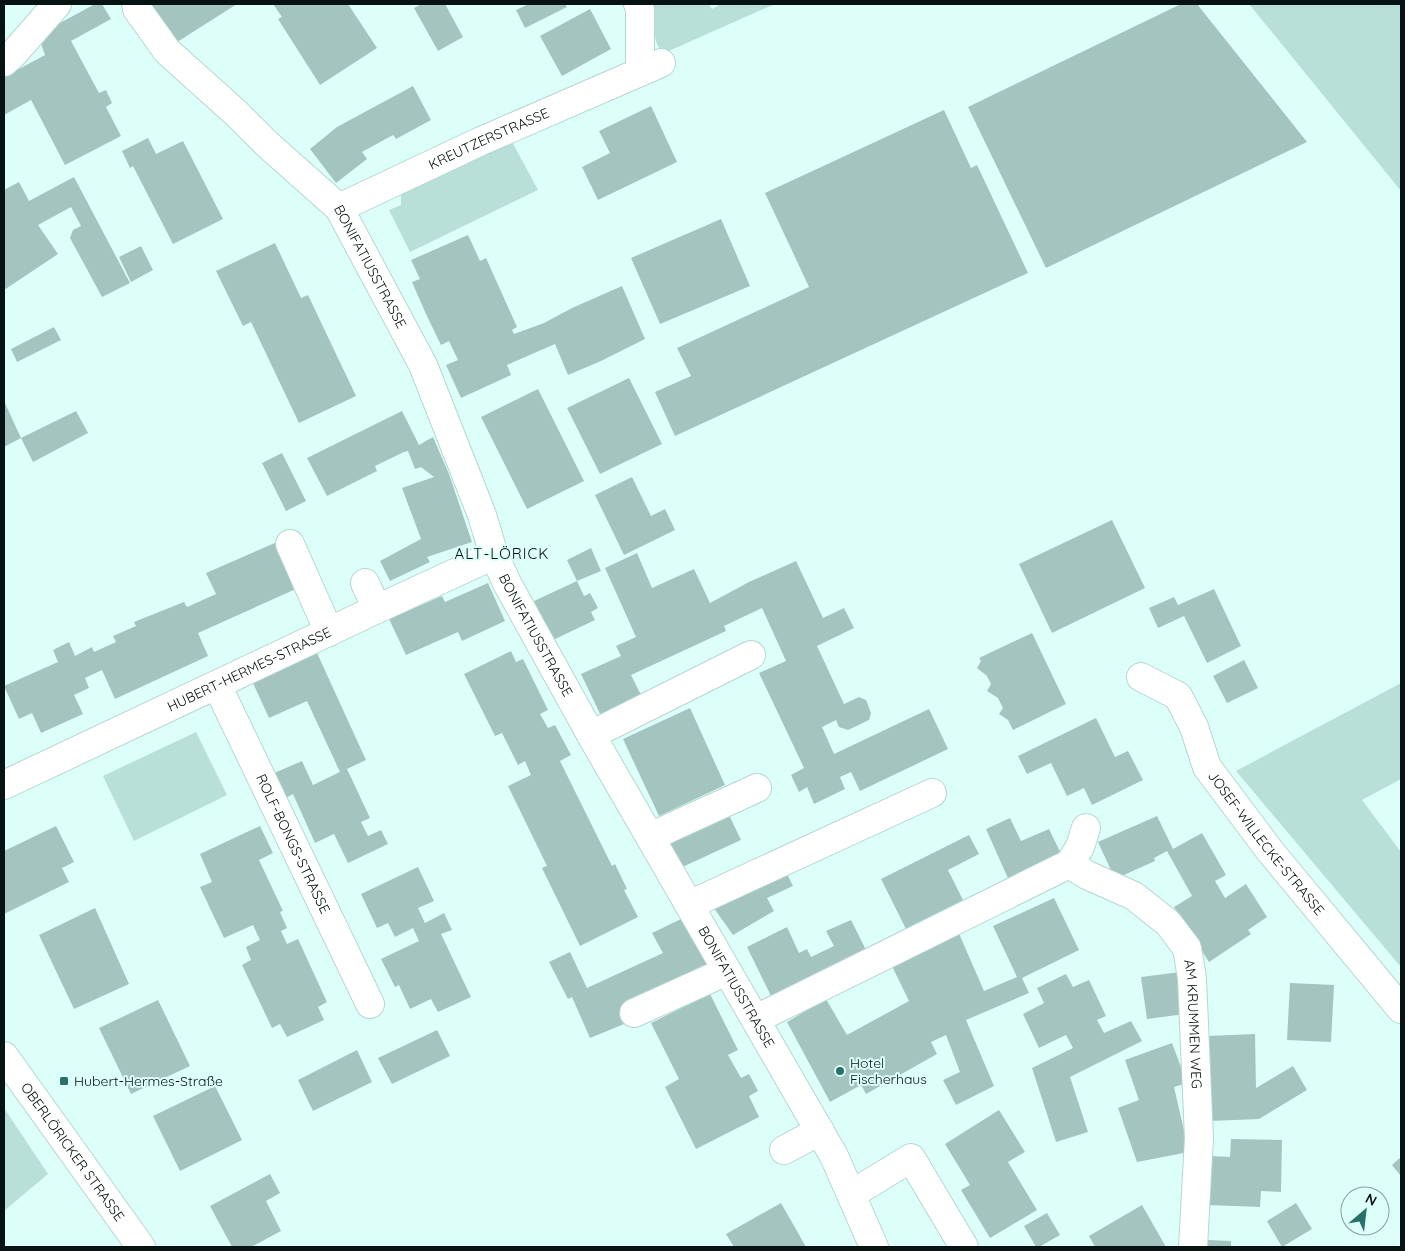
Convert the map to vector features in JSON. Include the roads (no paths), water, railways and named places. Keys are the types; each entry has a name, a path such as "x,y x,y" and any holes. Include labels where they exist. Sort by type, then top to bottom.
{"street":[{"path":"4,62 57,4"},
{"name":"BONIFATIUSSTRASSE","path":"136,4 137,9 167,51 339,208 423,365 482,515 494,555 508,585 650,837 834,1156 874,1247"},
{"name":"KREUTZERSTRASSE","path":"339,208 479,142 651,67 638,4"},
{"path":"290,544 329,632"},
{"name":"HUBERT-HERMES-STRASSE","path":"4,785 494,555"},
{"path":"365,583 378,609"},
{"path":"592,735 751,655"},
{"name":"JOSEF-WILLECKE-STRASSE","path":"1141,677 1178,696 1194,727 1207,767 1270,851 1401,1009"},
{"name":"ROLF-BONGS-STRASSE","path":"217,685 370,1004"},
{"path":"650,837 757,788"},
{"path":"689,905 932,793"},
{"path":"756,1019 1069,864 1080,847 1086,828"},
{"name":"AM KRUMMEN WEG","path":"1069,864 1087,875 1134,896 1168,923 1187,948 1192,978 1199,1138 1193,1247"},
{"path":"634,1013 727,971"},
{"name":"OBERLÖRICKER STRASSE","path":"4,1056 141,1247"},
{"path":"784,1150 820,1131"},
{"path":"852,1194 911,1158 964,1247"}],"place":[{"name":"Hotel Fischerhaus","path":"840,1071"},
{"name":"Hubert-Hermes-Straße","path":"64,1081"}],"district":[{"name":"ALT-LÖRICK","path":"502,553"}]}
